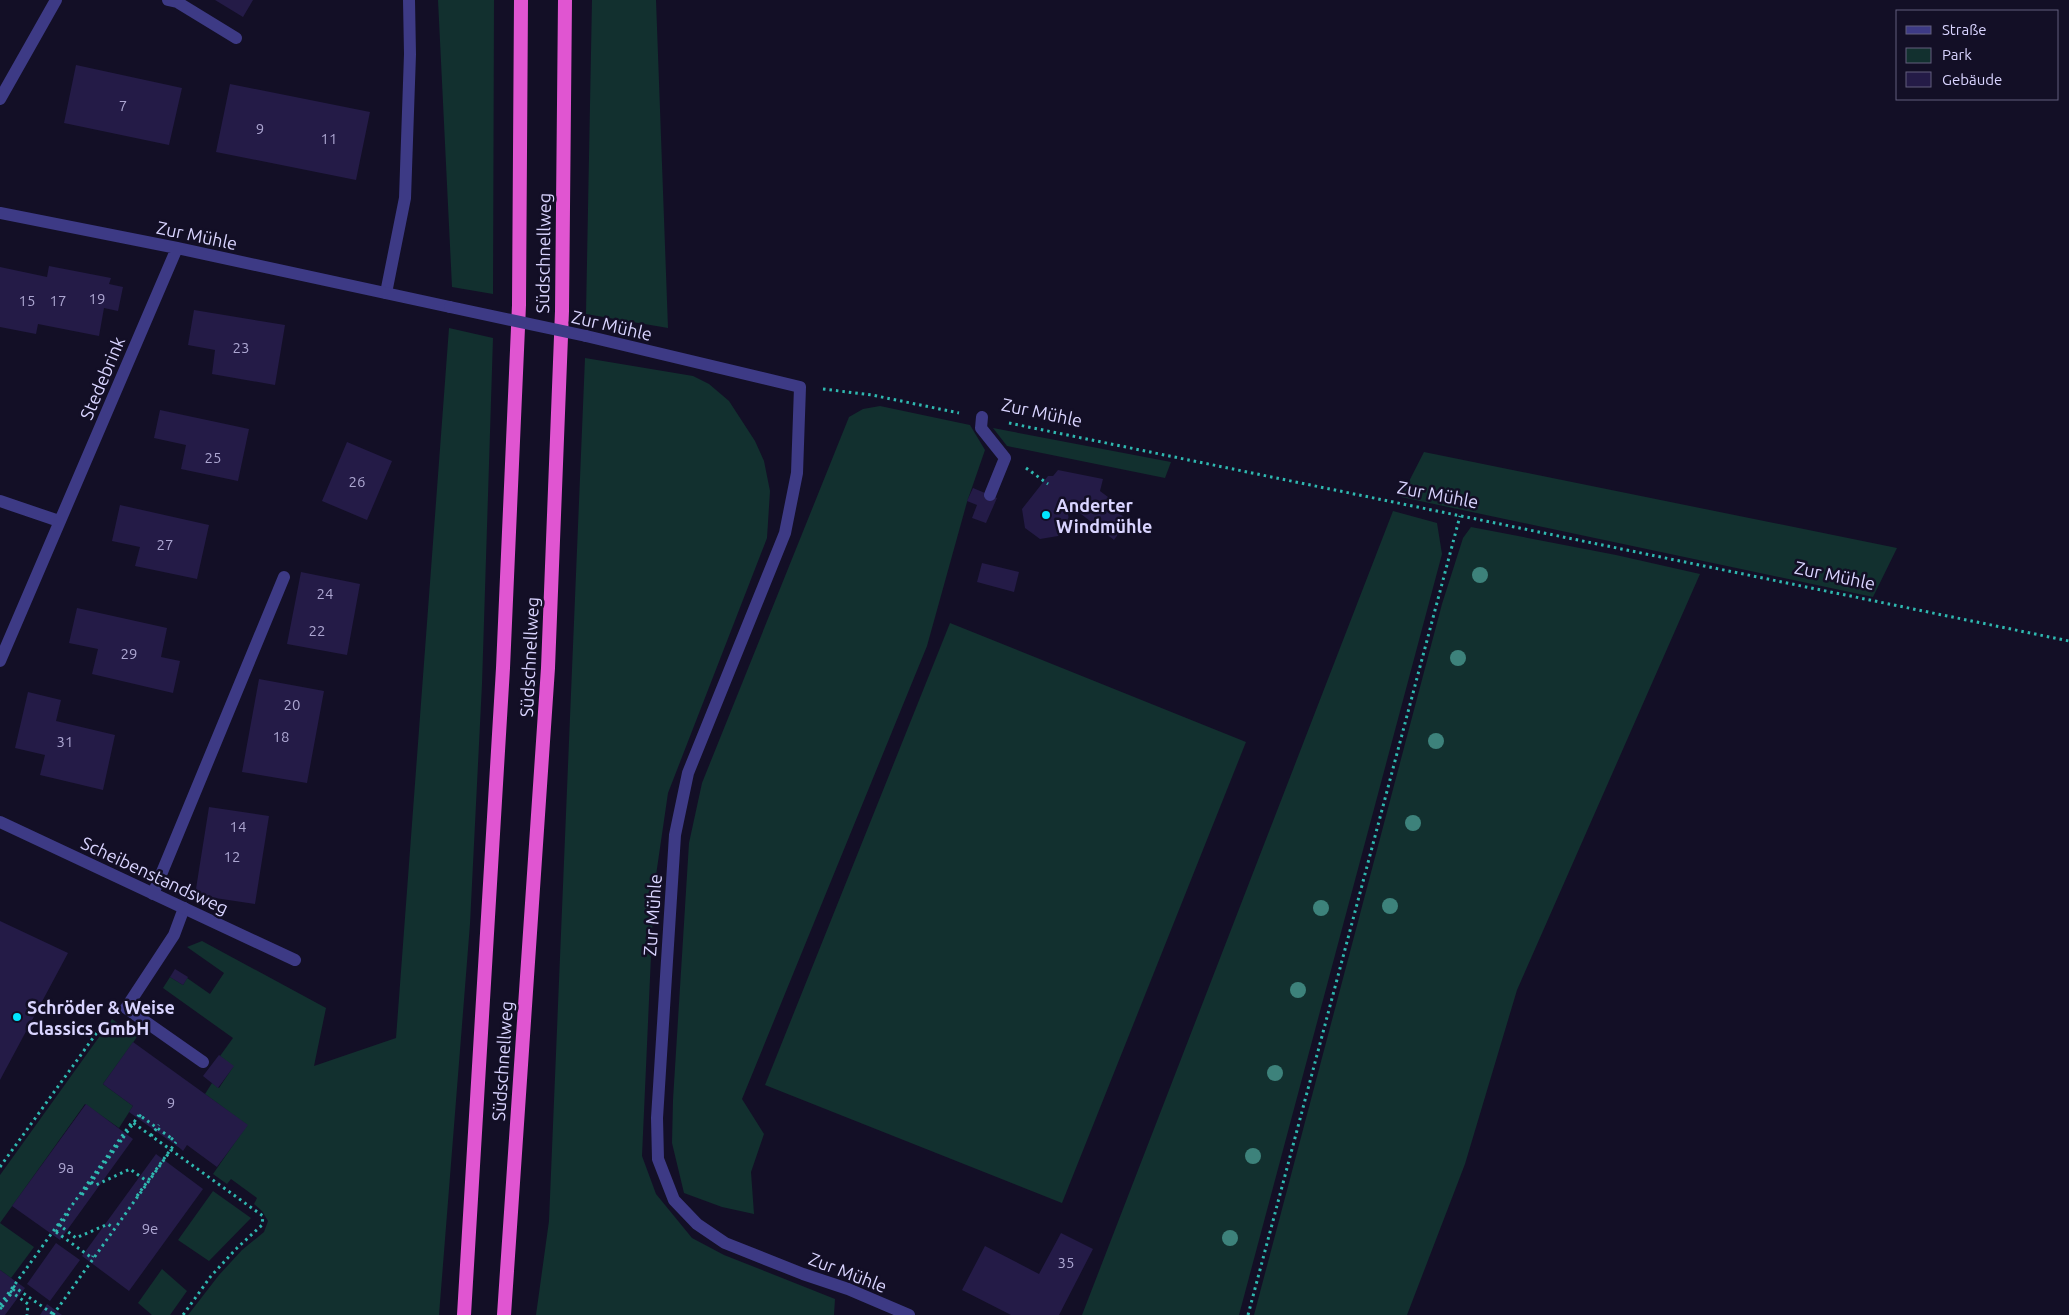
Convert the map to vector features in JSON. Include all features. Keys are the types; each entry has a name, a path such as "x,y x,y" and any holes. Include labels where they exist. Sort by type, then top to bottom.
{"highway":[{"name":"Südschnellweg","path":"464,1315 503,668 519,305 521,0"},
{"name":"Südschnellweg","path":"504,1315 548,668 562,310 565,0"}],"street":[{"path":"0,99 56,0"},
{"path":"168,0 176,2 236,38"},
{"path":"386,293 405,198 410,54 409,0"},
{"name":"Zur Mühle","path":"0,213 177,248 586,336 800,386 797,473 785,533 688,773 675,835 657,1118 658,1159 674,1200 697,1224 725,1243 803,1274 848,1289 908,1315"},
{"name":"Stedebrink","path":"0,661 177,248"},
{"path":"982,418 981,428 1005,458 990,495"},
{"path":"0,501 59,521"},
{"path":"153,894 284,577"},
{"name":"Scheibenstandsweg","path":"0,822 295,960"},
{"path":"184,908 174,935 126,1008 203,1062"}],"path":[{"name":"Zur Mühle","path":"800,386 872,395 2069,641"},
{"path":"1248,1315 1460,516"},
{"path":"0,1167 109,1016 126,1008"},
{"path":"1,1307 54,1232 141,1116 176,1142 92,1258 54,1232"},
{"path":"54,1232 132,1122 252,1207 262,1216 264,1221 211,1276 183,1315"},
{"path":"151,1136 159,1125"},
{"path":"14,1287 52,1315 171,1150"},
{"path":"91,1182 96,1185 130,1169 148,1182"},
{"path":"58,1224 76,1238 108,1224 113,1228"},
{"path":"54,1232 92,1260"},
{"path":"1,1307 10,1290 14,1287"},
{"path":"10,1290 28,1304 27,1315"}],"green space":[{"path":"438,0 494,0 493,294 452,287"},
{"path":"592,0 656,0 668,328 586,314"},
{"path":"449,328 493,338 482,684 470,924 439,1315 188,1315 219,1275 242,1250 264,1232 268,1221 262,1211 254,1204 257,1198 231,1179 227,1184 213,1174 247,1125 205,1094 212,1083 219,1088 233,1067 220,1056 233,1038 163,988 170,977 183,985 187,978 210,994 224,973 187,947 202,941 326,1008 314,1066 396,1038"},
{"path":"585,358 693,376 709,384 729,401 755,441 764,461 770,491 767,538 668,793 654,889 642,1156 656,1194 692,1238 724,1255 835,1299 834,1315 536,1315 549,1221"},
{"path":"880,406 970,425 985,450 967,502 927,646 742,1099 764,1134 751,1172 754,1214 722,1207 684,1193 672,1143 689,843 702,783 849,417 863,409"},
{"path":"993,428 1171,462 1165,478 1007,446"},
{"path":"1424,452 1897,548 1873,597 1401,497"},
{"path":"1393,511 1437,523 1442,554 1239,1315 1082,1315"},
{"path":"1471,527 1616,555 1700,574 1517,990 1465,1164 1407,1315 1254,1315 1442,604 1463,538"},
{"path":"950,623 1246,742 1062,1203 765,1085"},
{"path":"112,1019 137,1037 103,1084 133,1106 119,1128 85,1104 0,1223 0,1175"},
{"path":"213,1191 251,1218 209,1261 178,1240"},
{"path":"0,1223 34,1247 11,1278 0,1270"},
{"path":"162,1269 187,1291 170,1315 152,1315 138,1303"}],"building":[{"path":"215,0 253,0 243,17"},
{"path":"76,65 182,88 169,145 64,123"},
{"path":"230,84 370,112 356,180 216,152"},
{"path":"49,266 111,278 109,284 123,287 118,311 104,308 99,336 38,324 36,334 0,327 0,267 47,277"},
{"path":"194,310 285,325 275,385 212,374 215,350 188,345"},
{"path":"160,410 249,429 238,481 181,469 186,445 154,438"},
{"path":"347,442 392,461 367,520 322,501"},
{"path":"1058,470 1103,479 1100,491 1120,506 1116,511 1128,520 1114,540 1071,506 1067,507 1069,521 1058,536 1040,539 1025,528 1022,509 1048,476 1053,476"},
{"path":"973,488 997,498 986,523 972,518 977,505 967,501"},
{"path":"120,505 209,525 197,579 135,566 140,547 112,541"},
{"path":"982,563 1019,572 1014,592 977,582"},
{"path":"301,572 360,584 347,655 287,644"},
{"path":"77,608 167,628 161,657 180,661 173,693 92,674 98,649 69,643"},
{"path":"259,679 324,691 307,783 242,772"},
{"path":"28,692 61,700 56,721 115,735 103,790 40,775 45,755 15,748"},
{"path":"209,807 269,816 255,904 195,895"},
{"name":"Schröder & Weise Classics GmbH","path":"0,921 68,953 0,1080"},
{"path":"175,969 188,977 183,985 170,977"},
{"path":"133,1042 248,1125 217,1167 187,1145 183,1151 129,1112 133,1106 103,1084"},
{"path":"219,1055 234,1066 218,1088 203,1076"},
{"path":"86,1104 133,1139 60,1240 12,1206"},
{"path":"156,1154 203,1189 129,1291 82,1256"},
{"path":"1061,1233 1093,1249 1059,1315 1011,1315 962,1290 985,1246 1039,1274"},
{"path":"56,1243 80,1260 50,1301 27,1284"},
{"path":"0,1270 25,1288 5,1315 0,1315"},
{"path":"47,1304 62,1315 40,1315"}],"place":[{"name":"Anderter Windmühle","path":"1046,515"},
{"name":"Schröder & Weise Classics GmbH","path":"17,1017"}]}
